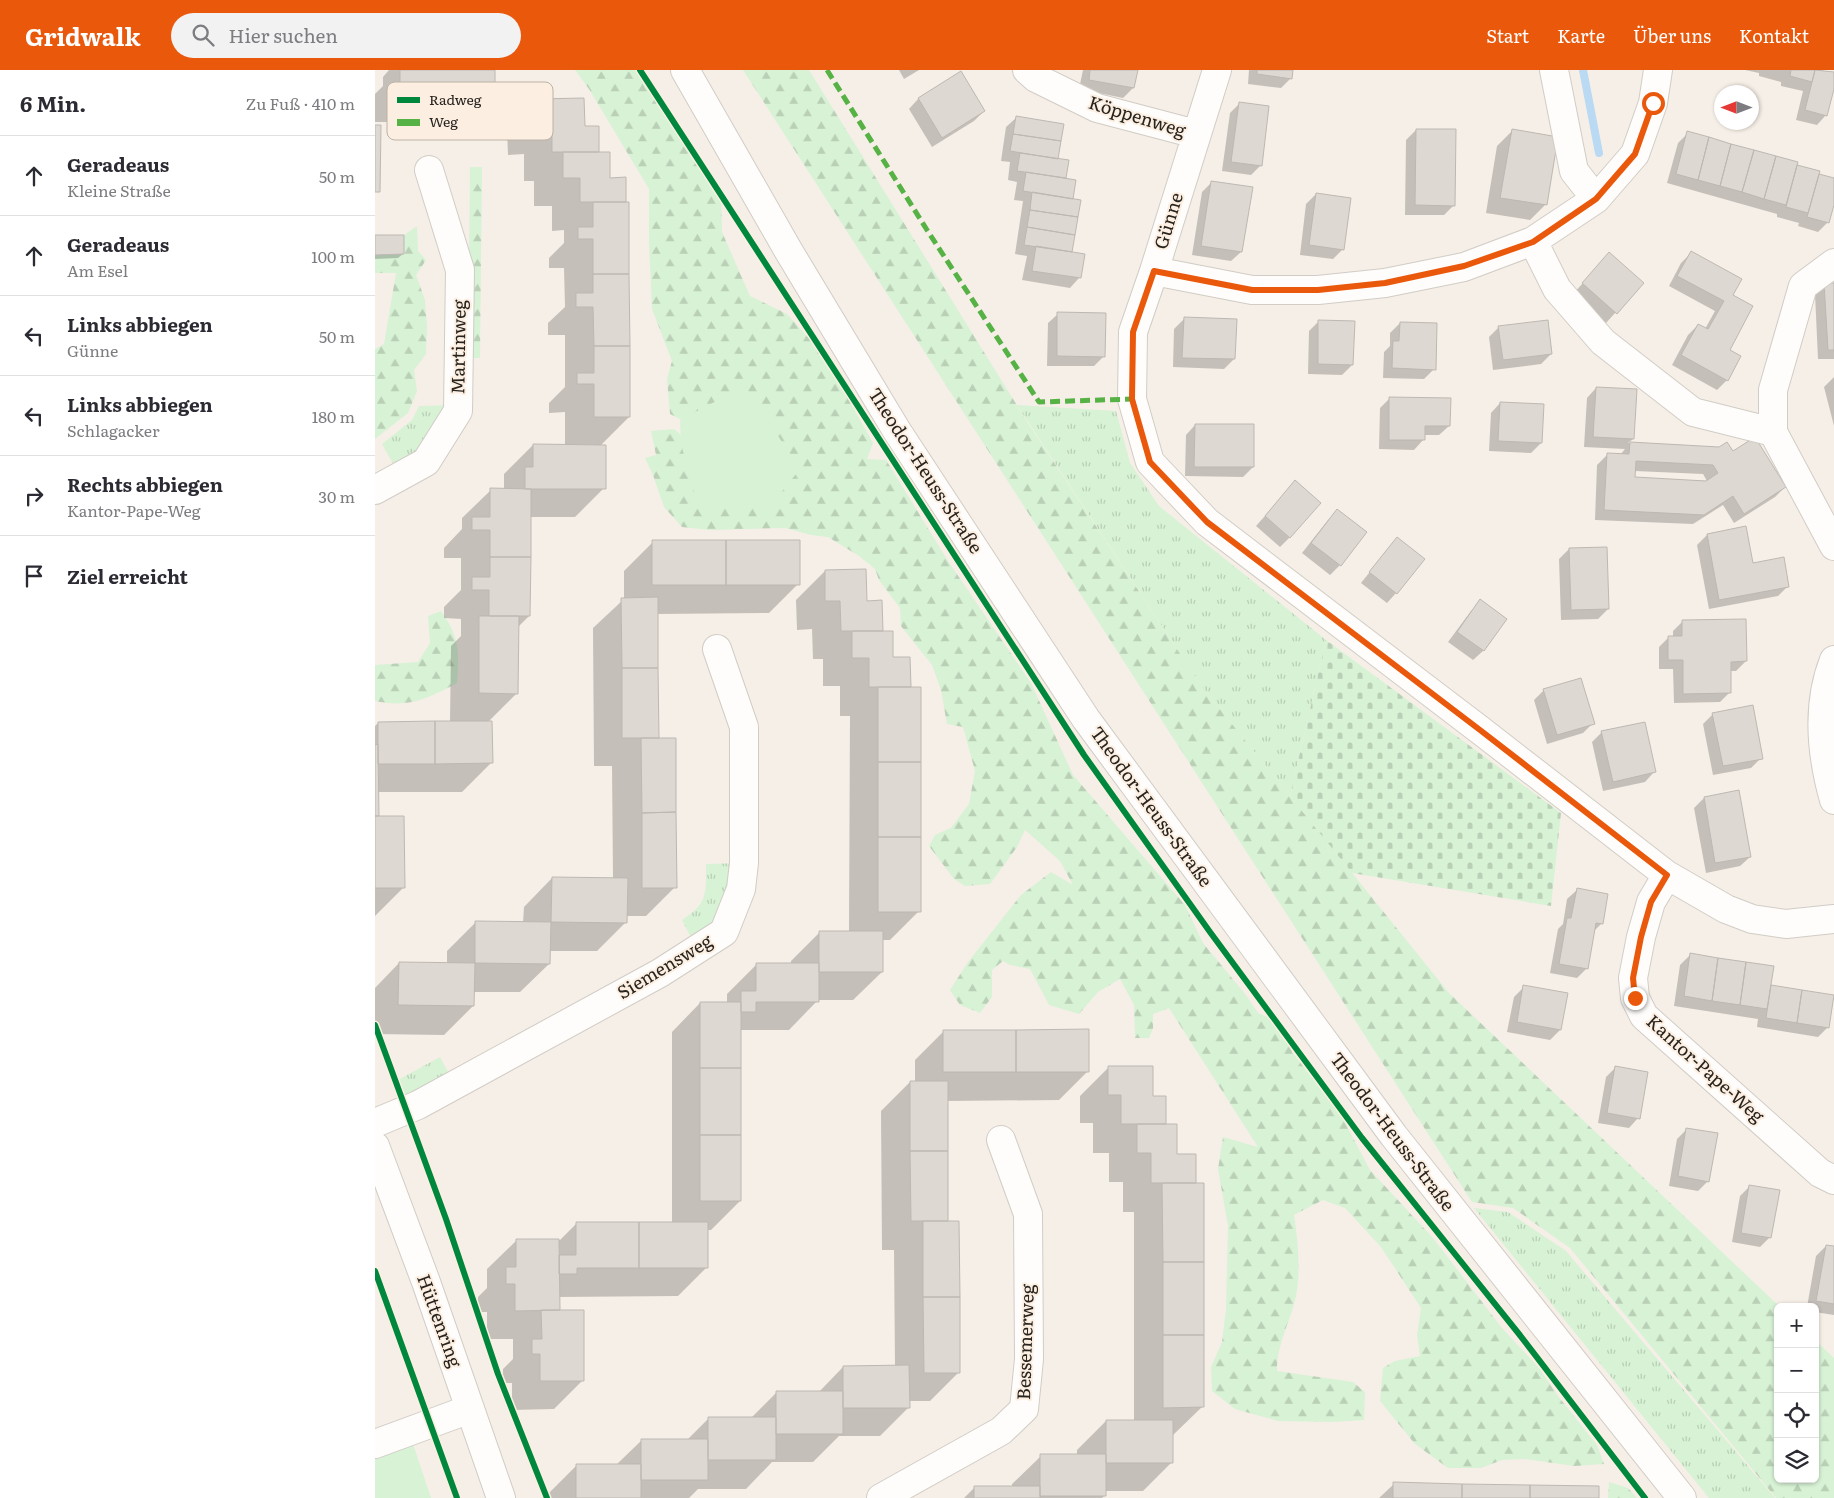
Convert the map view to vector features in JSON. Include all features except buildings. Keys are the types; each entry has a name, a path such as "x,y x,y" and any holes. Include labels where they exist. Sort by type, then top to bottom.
{"street":[{"name":"Theodor-Heuss-Straße","path":"685,70 788,250 897,431 1086,719 1394,1136 1681,1498"},
{"name":"Köppenweg","path":"1027,70 1036,78 1097,108 1196,134"},
{"name":"Günne","path":"1217,70 1133,332 1132,399 1150,462 1207,522 1667,875"},
{"path":"1554,70 1573,171 1596,199"},
{"path":"1154,271 1252,290 1318,290 1385,283 1464,266 1533,242 1596,199 1635,154 1653,103 1658,70"},
{"name":"Martinweg","path":"375,490 426,462 458,411 460,270 429,170"},
{"path":"1533,242 1557,289 1603,342 1693,412 1773,432"},
{"path":"1834,264 1803,286 1773,390 1773,432 1834,546"},
{"name":"Siemensweg","path":"375,1123 412,1108 660,973 724,932 741,889 743,863 744,727 717,649"},
{"path":"1834,660 1829,672 1822,702 1827,774 1834,800"},
{"path":"1667,875 1726,909 1752,919 1785,924 1834,919"},
{"name":"Kantor-Pape-Weg","path":"1667,875 1651,902 1641,937 1633,978 1635,998 1644,1016 1820,1172 1834,1180"},
{"name":"Bessemerweg","path":"881,1498 1001,1430 1024,1409 1029,1359 1028,1214 1001,1140"},
{"name":"Hüttenring","path":"375,1146 471,1409 501,1498"},
{"path":"375,1444 471,1409"}],"green space":[{"path":"575,70 645,70 651,89 688,149 721,195 722,232 750,296 787,314 823,354 873,443 867,459 886,460 948,561 1031,683 1073,775 1185,905 1203,943 1246,995 1258,1013 1274,1020 1292,1037 1292,1052 1340,1113 1370,1170 1433,1238 1502,1328 1539,1368 1558,1396 1597,1445 1604,1464 1574,1466 1525,1459 1502,1460 1481,1468 1448,1468 1415,1444 1380,1401 1383,1368 1395,1361 1420,1356 1417,1335 1421,1308 1381,1247 1345,1208 1323,1200 1294,1215 1297,1235 1298,1286 1279,1351 1277,1371 1353,1382 1365,1392 1364,1420 1331,1422 1278,1421 1235,1409 1212,1391 1211,1367 1222,1342 1226,1309 1228,1226 1218,1169 1223,1137 1258,1147 1169,1008 1153,1014 1153,1028 1149,1038 1135,1038 1134,1005 1120,979 1098,992 1079,1014 1049,1005 1030,969 1010,965 1003,961 992,970 992,997 980,1013 960,1005 950,990 968,962 1021,895 1051,872 1073,885 1060,861 1025,830 1017,847 990,884 965,886 954,879 929,846 935,835 951,828 969,804 975,771 963,727 947,724 941,690 932,665 901,626 900,608 879,580 875,569 859,556 828,537 811,535 785,528 710,530 682,527 664,507 645,458 656,455 651,431 674,429 693,446 688,423 670,414 667,379 672,361 652,309 649,189 589,89"},
{"path":"743,70 809,70 1028,423 1202,687 1449,993 1776,1303 1774,1303 1774,1483 1819,1483 1819,1344 1834,1358 1834,1498 1776,1498 1570,1248 1513,1208 1472,1202"},
{"path":"470,167 482,167 480,358 468,358"},
{"path":"417,226 418,251 426,260 416,275 425,300 427,326 426,354 414,370 417,391 408,413 375,439 375,349 384,344 396,273 375,273 375,255 404,254 404,235"},
{"path":"745,386 800,469 772,504 698,505 681,444 680,420"},
{"path":"458,405 400,476 382,444 412,420 419,406"},
{"path":"1017,405 1116,411 1130,463 1159,506 1326,640 1290,796 1202,687"},
{"path":"441,611 452,629 457,646 457,683 427,698 408,703 375,701 375,665 418,662 430,643 428,616"},
{"path":"1326,640 1561,813 1551,906 1352,873 1290,796"},
{"path":"744,863 741,889 697,949 682,920 697,908 704,897 706,864"},
{"path":"440,1057 455,1085 406,1111 396,1081"},
{"path":"1474,1208 1508,1212 1566,1251 1775,1498 1709,1498"},
{"path":"409,1432 431,1498 375,1498 375,1444"},
{"path":"1609,1482 1628,1488 1637,1498 1608,1498"}],"waterway":[{"path":"1583,70 1599,153"}],"marked path":[{"path":"827,70 927,230 1039,402 1132,399"}],"cycle path":[{"path":"640,70 1084,755 1210,932 1362,1138 1519,1334 1645,1498"},
{"path":"375,1025 446,1219 498,1374 547,1498"},
{"path":"375,1271 457,1498"}],"route":[{"path":"1635,998 1633,978 1641,937 1651,902 1667,875 1207,522 1150,462 1132,399 1133,332 1154,271 1252,290 1318,290 1385,283 1464,266 1533,242 1596,199 1635,154 1653,103"}]}
